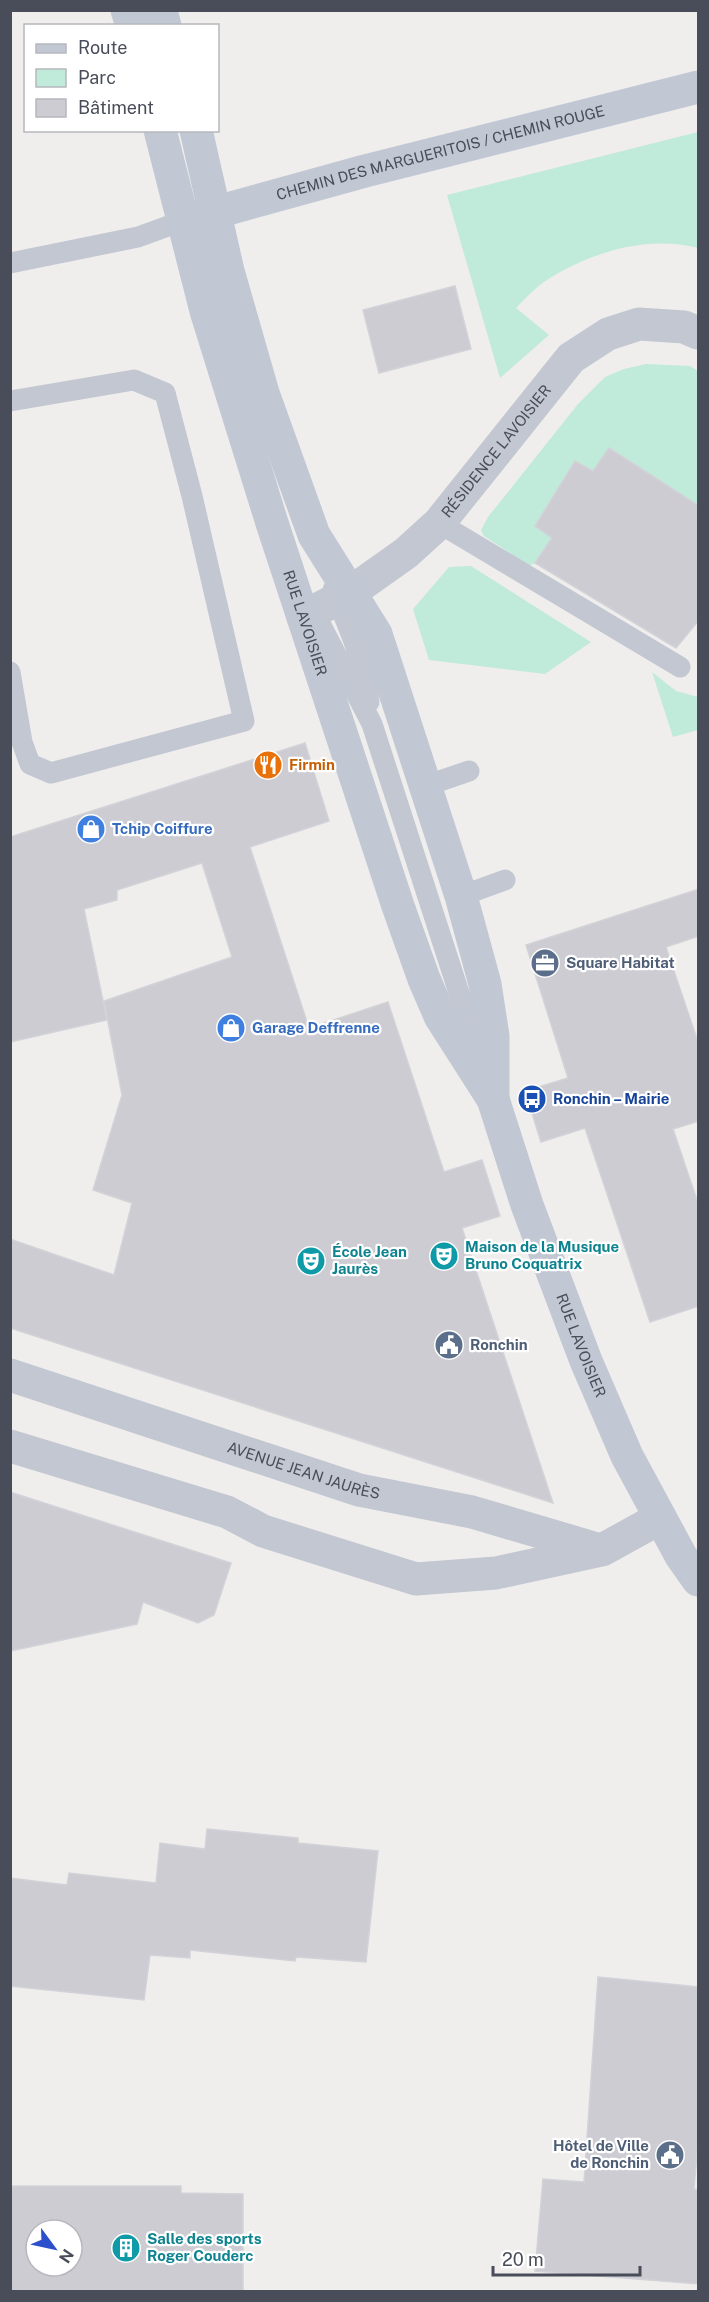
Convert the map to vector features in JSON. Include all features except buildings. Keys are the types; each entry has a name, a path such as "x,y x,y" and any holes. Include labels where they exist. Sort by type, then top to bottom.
{"main road":[{"name":"CHEMIN DES MARGUERITOIS / CHEMIN ROUGE","path":"182,221 376,168 699,87"},
{"name":"RUE LAVOISIER","path":"160,132 206,311 272,523 326,605 376,634 460,896 485,984 493,1036 493,1100"},
{"name":"RUE LAVOISIER","path":"196,132 228,271 263,393 314,535 326,605 398,906 440,1016 493,1100 527,1205 586,1361 627,1456 660,1518"},
{"path":"660,1518 681,1556 699,1580"}],"street":[{"name":"RÉSIDENCE LAVOISIER","path":"326,605 406,553 440,523 571,358 608,334 639,324 684,327 699,333"},
{"name":"AVENUE JEAN JAURÈS","path":"10,1375 359,1490 472,1512 602,1550"},
{"path":"10,1446 227,1512 263,1532 416,1579 457,1578 496,1573 602,1550 660,1518"}],"lane":[{"path":"10,263 138,237 182,221"},
{"path":"10,401 134,380 165,393 192,496 244,721 51,773 30,764 22,742 10,672"},
{"path":"440,523 680,667"},
{"path":"326,605 372,724 493,1100"},
{"path":"425,786 469,771"},
{"path":"460,896 505,880"}],"green space":[{"path":"698,132 698,248 679,244 659,244 620,249 582,261 547,280 516,308 549,335 500,378 447,195"},
{"path":"646,364 690,366 698,371 698,506 609,448 593,471 575,461 535,526 552,538 535,563 529,566 484,536 481,530 488,517 578,404 605,377 624,369"},
{"path":"471,566 591,642 545,674 429,660 413,609 449,567"},
{"path":"652,672 676,691 698,697 698,730 673,737"}],"place":[{"name":"Firmin","path":"268,765"},
{"name":"Tchip Coiffure","path":"91,829"},
{"name":"Square Habitat","path":"545,963"},
{"name":"Garage Deffrenne","path":"231,1028"},
{"name":"Ronchin – Mairie","path":"532,1099"},
{"name":"Maison de la Musique Bruno Coquatrix","path":"444,1256"},
{"name":"École Jean Jaurès","path":"311,1261"},
{"name":"Ronchin","path":"449,1345"},
{"name":"Hôtel de Ville de Ronchin","path":"670,2155"},
{"name":"Salle des sports Roger Couderc","path":"126,2248"}]}
